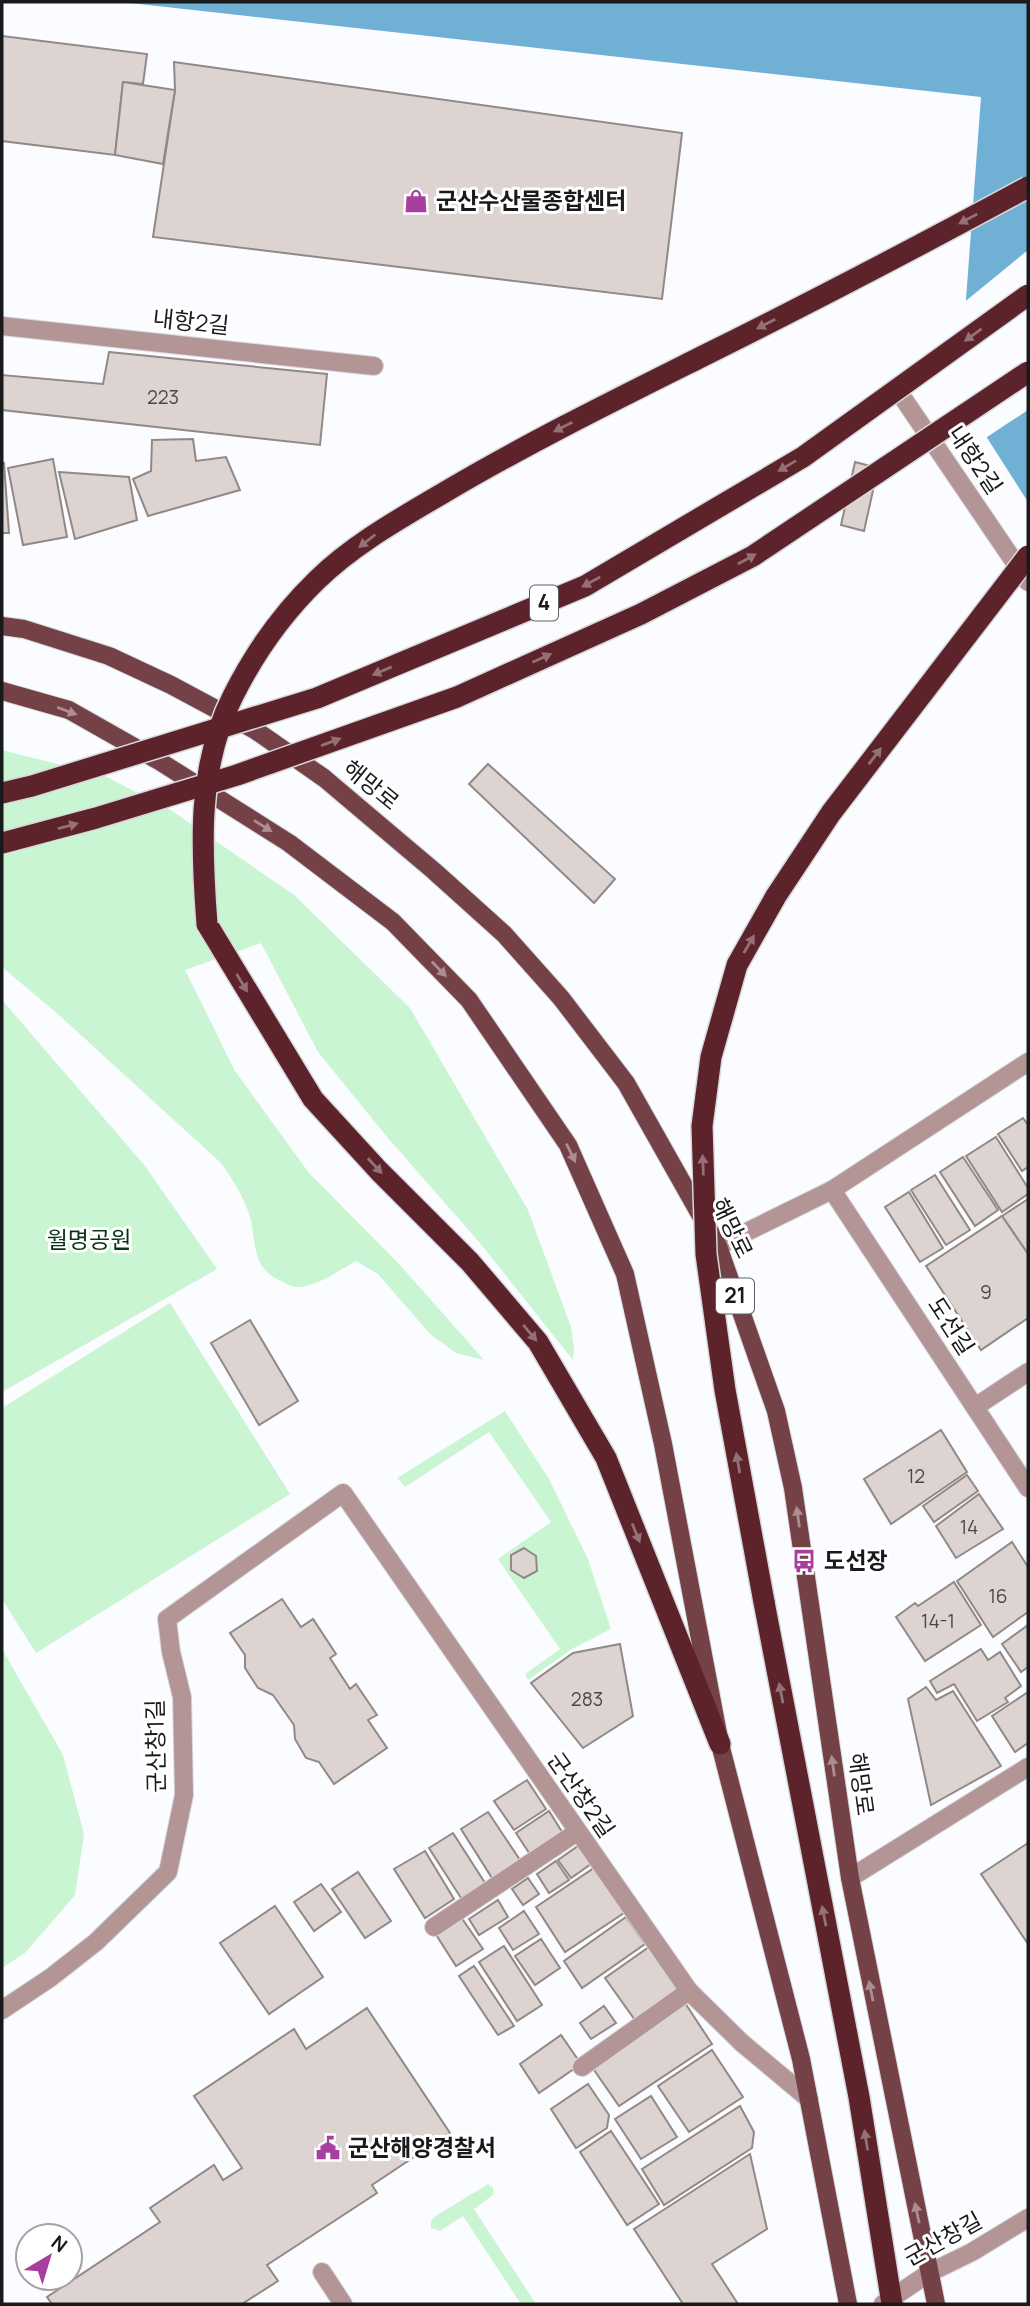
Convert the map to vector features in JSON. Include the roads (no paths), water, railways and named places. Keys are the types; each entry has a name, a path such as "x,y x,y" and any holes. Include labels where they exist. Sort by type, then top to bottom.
{"highway":[{"path":"720,1744 606,1458 538,1342 470,1262 379,1171 313,1099 207,924 203,809 213,749 232,698 254,659 284,619 318,579 382,529 517,450 867,274 1028,187"},
{"name":"4","path":"2,793 317,698 586,586 803,457 1028,295"},
{"name":"4","path":"2,843 96,818 237,775 444,701 641,614 753,556 1028,372"},
{"path":"889,2302 859,2097 725,1390 706,1254 702,1126 711,1057 737,965 776,896 831,813 1028,556"}],"main road":[{"name":"해망로","path":"2,626 24,629 109,656 171,685 254,730 324,778 424,862 503,934 577,1019 626,1083 718,1246 776,1411 793,1488 849,1878 936,2304"},
{"path":"2,691 69,710 159,761 289,843 393,922 469,1000 568,1145 625,1274 663,1444 720,1744 801,2059 848,2304"}],"street":[{"name":"내항2길","path":"2,326 374,366"},
{"name":"내항2길","path":"905,401 1028,582"},
{"path":"718,1246 832,1190 1028,1062"},
{"name":"도선길","path":"832,1190 1028,1489"},
{"path":"975,1407 1028,1372"},
{"name":"군산창2길","path":"343,1493 690,1991 742,2043 809,2099"},
{"name":"군산창1길","path":"2,2010 50,1978 96,1942 168,1872 184,1795 182,1697 171,1653 167,1619 343,1493"},
{"path":"849,1878 1028,1767"},
{"path":"433,1927 577,1832"},
{"path":"582,2067 690,1991"},
{"name":"군산창길","path":"889,2302 929,2273 972,2252 1028,2218"},
{"path":"322,2272 343,2304"}],"water":[{"path":"121,2 1028,2 1028,502 959,394 981,97"}],"place":[{"name":"군산수산물종합센터","path":"416,201"},
{"name":"도선장","path":"804,1561"},
{"name":"군산해양경찰서","path":"328,2148"}],"park label":[{"name":"월명공원","path":"89,1240"}]}
